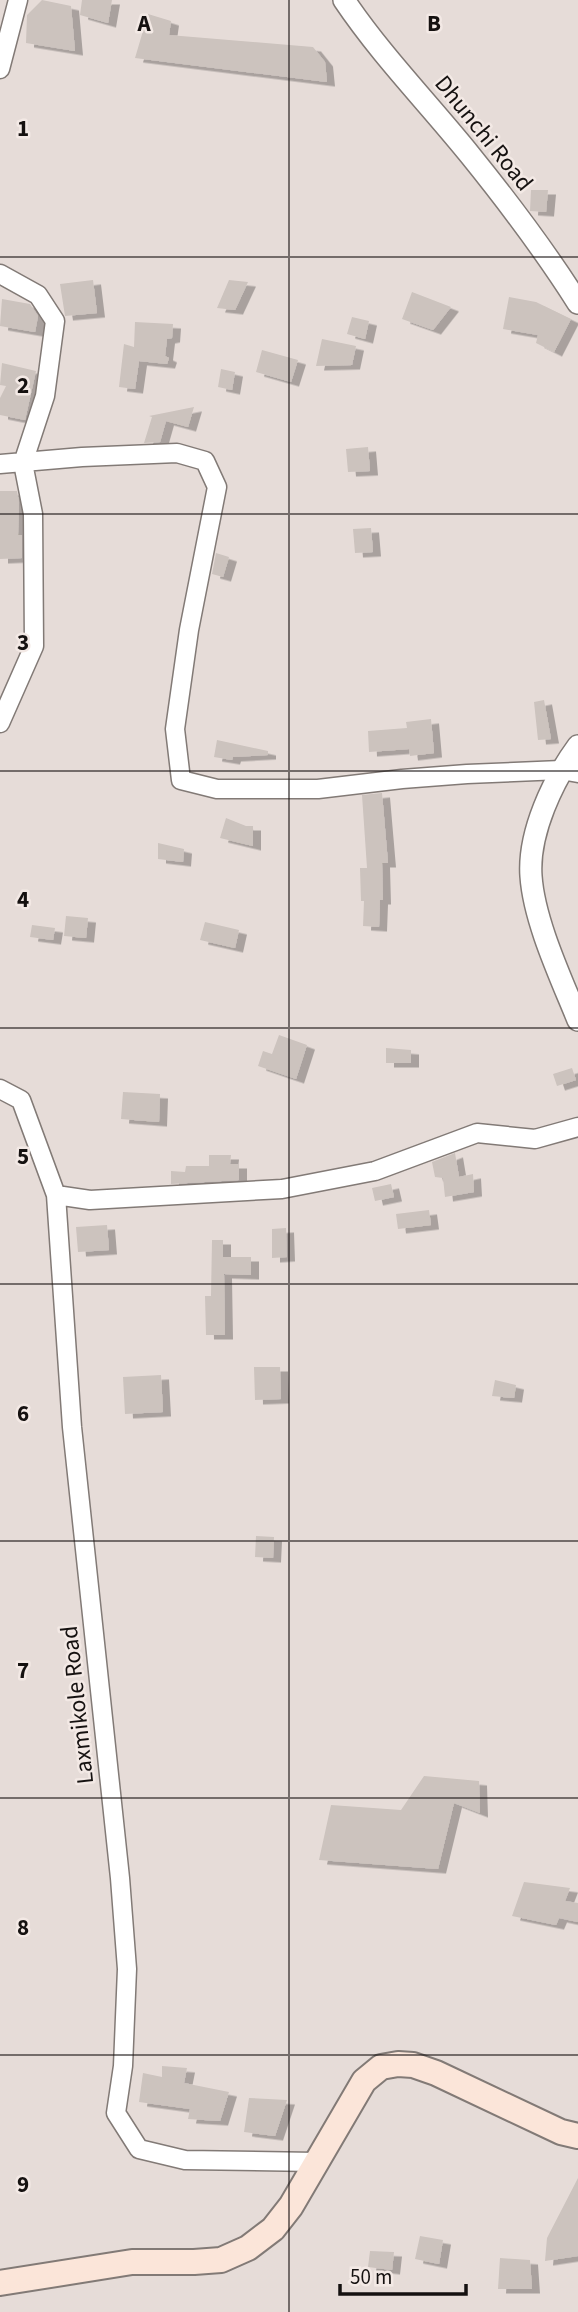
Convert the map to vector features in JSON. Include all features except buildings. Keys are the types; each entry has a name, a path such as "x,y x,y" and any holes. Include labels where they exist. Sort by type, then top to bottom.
{"main road":[{"path":"0,2283 132,2262 221,2260 248,2248 273,2229 291,2206 364,2081 381,2067 413,2065 436,2073 561,2132 578,2136"}],"street":[{"path":"0,69 18,0"},
{"name":"Dhunchi Road","path":"344,0 364,30 470,155 558,271 578,303"},
{"path":"0,274 38,295 55,321 45,396 23,463 33,514 34,646 0,723"},
{"path":"0,464 177,453 205,461 217,487 189,630 175,729 181,780 217,789 317,789 402,779 569,771"},
{"path":"578,746 569,771 543,813 532,850 531,877 538,912 578,1020"},
{"name":"Laxmikole Road","path":"0,1089 21,1100 56,1195 72,1427 120,1878 127,1969 123,2066 116,2113 139,2148 185,2160 316,2162"},
{"path":"56,1195 90,1200 282,1189 375,1171 477,1132 535,1139 578,1127"}]}
